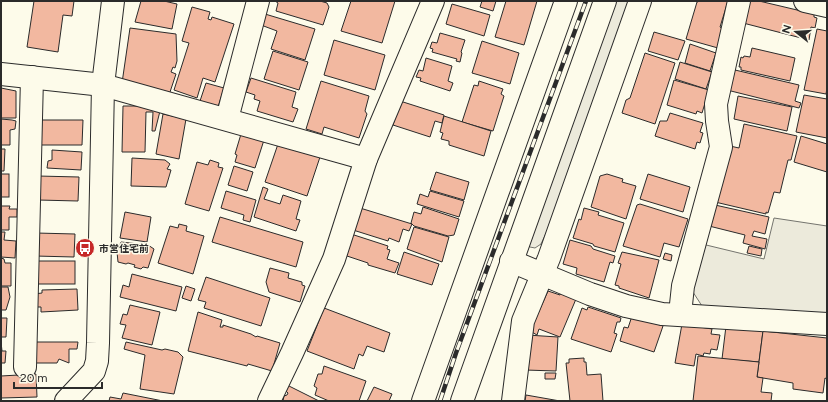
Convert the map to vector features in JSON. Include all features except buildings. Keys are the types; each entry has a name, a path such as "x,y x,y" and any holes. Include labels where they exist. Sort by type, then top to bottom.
{"street":[{"path":"66,401 94,371 97,361 103,85 113,1"},
{"path":"227,119 258,1"},
{"path":"269,401 334,259 366,159 432,1"},
{"path":"423,401 566,1"},
{"path":"462,401 605,1"},
{"path":"513,401 523,321 551,251 640,1"},
{"path":"680,314 683,286 721,147 716,104 739,1"},
{"path":"805,1 827,6"},
{"path":"1,74 103,85 366,159"},
{"path":"25,367 32,77"},
{"path":"511,261 590,294 626,306 662,314 827,324"}],"shaded area":[{"path":"611,1 633,1 548,229 541,244 535,248 530,247 527,245"},
{"path":"774,218 827,226 827,316 702,306 691,289 702,244 764,259"}],"railway":[{"path":"440,401 456,353 586,1"}],"place":[{"name":"市営住宅前","path":"85,248"}]}
